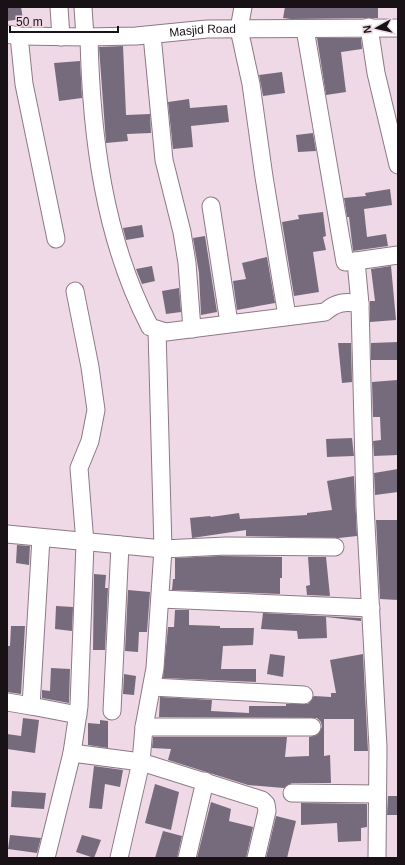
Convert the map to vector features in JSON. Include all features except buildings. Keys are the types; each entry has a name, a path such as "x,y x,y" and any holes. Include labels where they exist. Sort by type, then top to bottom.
{"street":[{"path":"59,7 61,37"},
{"path":"83,7 87,37 90,94 97,153 118,252 139,306 150,327 166,332 326,312 333,305 348,301 360,304"},
{"path":"243,7 240,29 251,84 264,177 287,316"},
{"path":"369,27 376,73 398,165"},
{"name":"Masjid Road","path":"13,35 87,37 152,35 207,29 398,28"},
{"path":"305,29 345,262 398,255"},
{"path":"13,35 56,239"},
{"path":"152,35 164,160 182,232 192,328"},
{"path":"211,206 230,323"},
{"path":"356,261 360,304 365,506 378,747 377,858"},
{"path":"46,858 72,753 78,715 85,543 79,468 90,441 96,410 90,367 75,291"},
{"path":"118,858 141,762 144,727 155,668 163,549 157,330"},
{"path":"7,534 85,543 163,549 226,546 335,547"},
{"path":"31,706 41,538"},
{"path":"112,711 120,545"},
{"path":"160,599 371,608"},
{"path":"152,687 304,695"},
{"path":"7,702 78,715"},
{"path":"144,727 312,727"},
{"path":"72,753 141,762 262,800 266,804 267,811 256,858"},
{"path":"187,858 205,781"},
{"path":"292,793 377,794"}]}
